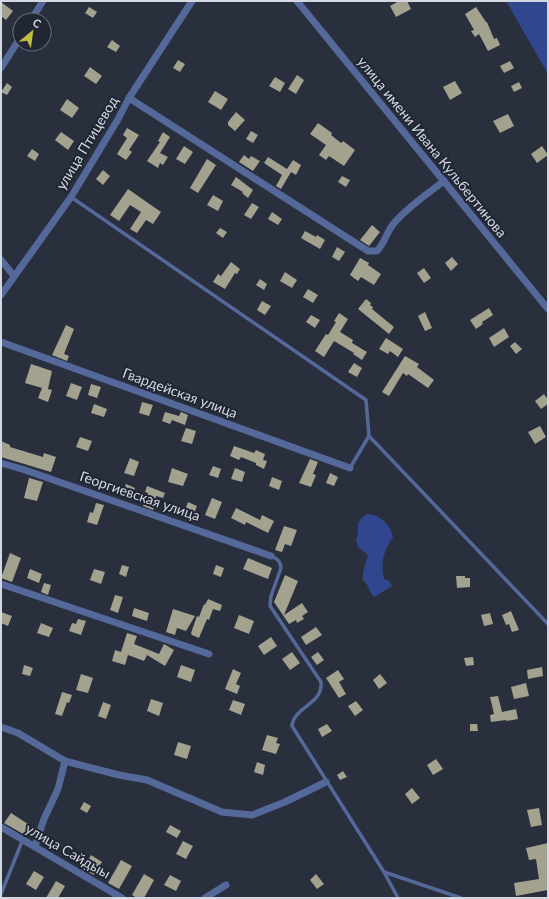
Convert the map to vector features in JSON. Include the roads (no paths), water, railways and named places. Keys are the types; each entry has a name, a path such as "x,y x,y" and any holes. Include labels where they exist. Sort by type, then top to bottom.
{"street":[{"path":"36,12 43,1"},
{"name":"улица Птицевод","path":"1,295 71,197 117,121 129,98 192,1"},
{"name":"улица имени Ивана Кульбертинова","path":"297,1 548,309"},
{"path":"1,68 12,51"},
{"path":"129,98 368,251 376,251 380,248 393,223 444,181"},
{"path":"1,260 14,276"},
{"name":"Гвардейская улица","path":"1,342 350,468"},
{"name":"Георгиевская улица","path":"1,462 271,556"},
{"path":"1,584 208,654"},
{"path":"1,727 18,733 65,761 119,775 147,780 188,796 222,812 252,815 326,782"},
{"path":"35,846 44,819 58,789 65,761"},
{"name":"улица Сайдыы","path":"1,827 122,898"},
{"path":"205,898 226,886"}],"lane":[{"path":"71,197 366,400 369,436 350,468"},
{"path":"369,436 548,624"},
{"path":"271,556 278,559 281,568 271,596 270,606 321,682 322,690 318,696 296,715 292,720 292,726 384,872 398,898"},
{"path":"1,894 22,839"},
{"path":"384,872 461,898"}],"water":[{"path":"506,1 548,1 548,74"},
{"path":"367,514 376,516 384,521 390,528 393,537 385,552 382,568 384,579 389,581 392,586 374,597 363,580 363,572 368,555 358,547 356,540 358,536 359,521"}]}
